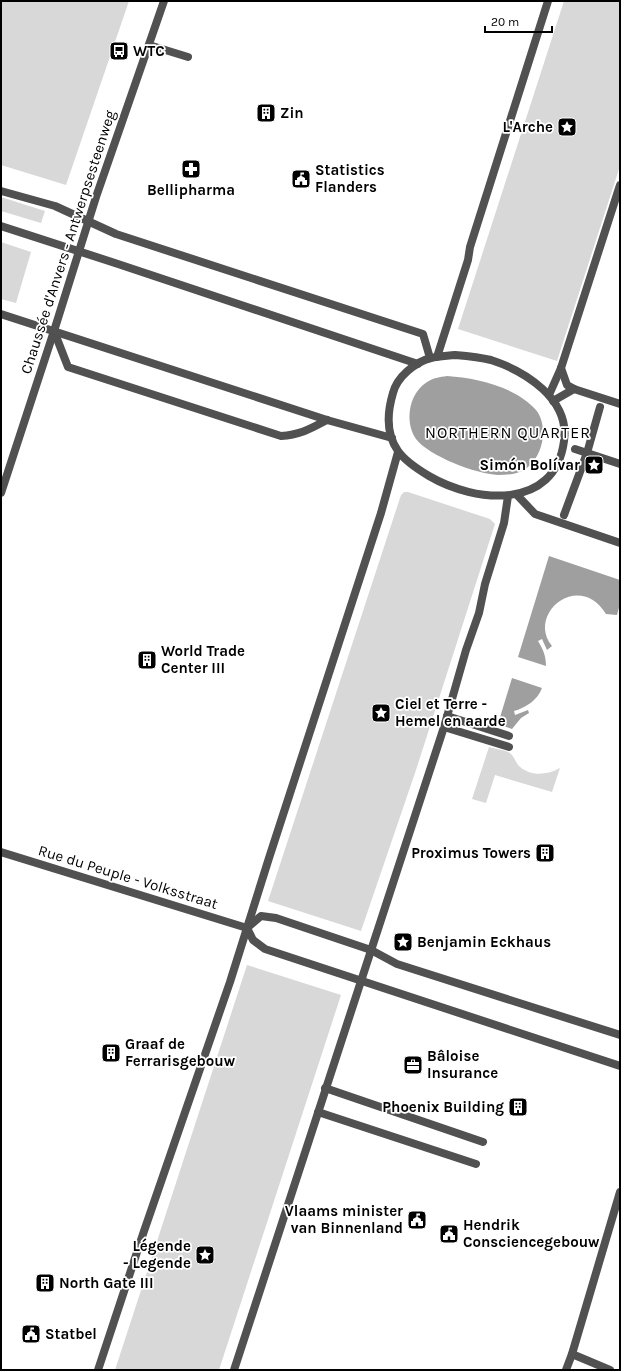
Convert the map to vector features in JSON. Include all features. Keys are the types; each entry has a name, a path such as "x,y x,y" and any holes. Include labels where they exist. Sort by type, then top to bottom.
{"street":[{"name":"Chaussée d'Anvers - Antwerpsesteenweg","path":"1,493 88,221 164,1"},
{"path":"434,357 468,260 470,247 548,1"},
{"path":"149,45 188,57"},
{"path":"551,398 620,185"},
{"path":"1,191 54,206 116,234 423,334 434,357"},
{"path":"1,226 418,364"},
{"path":"1,314 327,420 392,438"},
{"path":"54,331 68,367 281,436 294,435 308,430 327,420"},
{"path":"461,356 490,360 522,374 536,384 551,398 558,407 564,421 565,436 563,451 557,465 548,477 537,487 517,495 508,496 478,494 449,486 422,471 398,452 392,438 388,418 394,389 402,376 418,364 434,357 461,356"},
{"path":"561,368 567,385 574,389 620,404"},
{"path":"551,398 574,389"},
{"path":"564,515 587,453 600,407"},
{"path":"574,449 620,464"},
{"path":"98,1370 143,1234 230,982 381,513 398,452"},
{"path":"517,495 535,514 620,543"},
{"path":"234,1370 444,728 466,650 479,613 485,584 504,523 508,496"},
{"path":"447,716 509,736"},
{"path":"444,728 509,747"},
{"name":"Rue du Peuple - Volksstraat","path":"1,852 247,928"},
{"path":"247,928 261,916 276,918 371,950 397,964 620,1036"},
{"path":"247,928 253,940 265,949 620,1066"},
{"path":"325,1088 483,1142"},
{"path":"318,1112 476,1164"},
{"path":"566,1370 620,1192"},
{"path":"572,1354 610,1370"}],"shaded area":[{"path":"1,1 129,1 66,185 1,165"},
{"path":"564,1 620,1 620,166 557,361 458,329"},
{"path":"1,197 45,211 41,223 1,211"},
{"path":"1,242 31,252 16,303 1,299"},
{"path":"447,376 471,379 495,385 518,395 536,410 542,423 543,439 538,454 526,469 515,474 498,475 466,468 431,452 416,439 412,432 409,416 412,400 421,387 429,381"},
{"path":"404,492 490,519 495,524 416,770 361,931 268,901 401,495"},
{"path":"549,556 620,580 620,604 617,615 606,614 595,601 583,596 570,596 559,602 551,610 546,621 546,634 552,646 547,650 542,639 538,641 544,653 546,666 518,657"},
{"path":"512,678 542,688 531,703 514,711 515,715 528,710 529,713 521,718 512,729 498,724"},
{"path":"489,747 510,753 519,766 529,772 539,774 560,768 552,792 495,775 486,803 472,799"},
{"path":"247,965 341,995 219,1370 115,1370"}],"place":[{"name":"WTC","path":"119,51"},
{"name":"Zin","path":"266,113"},
{"name":"L'Arche","path":"567,127"},
{"name":"Bellipharma","path":"191,169"},
{"name":"Statistics Flanders","path":"301,179"},
{"name":"Simón Bolívar","path":"594,465"},
{"name":"World Trade Center III","path":"147,660"},
{"name":"Ciel et Terre - Hemel en aarde","path":"381,713"},
{"name":"Proximus Towers","path":"545,853"},
{"name":"Benjamin Eckhaus","path":"403,942"},
{"name":"Graaf de Ferrarisgebouw","path":"111,1053"},
{"name":"Bâloise Insurance","path":"413,1065"},
{"name":"Phoenix Building","path":"518,1107"},
{"name":"Vlaams minister van Binnenland","path":"417,1220"},
{"name":"Hendrik Consciencegebouw","path":"449,1234"},
{"name":"Légende - Legende","path":"205,1255"},
{"name":"North Gate III","path":"45,1283"},
{"name":"Statbel","path":"31,1334"}],"district":[{"name":"NORTHERN QUARTER","path":"508,432"}]}
